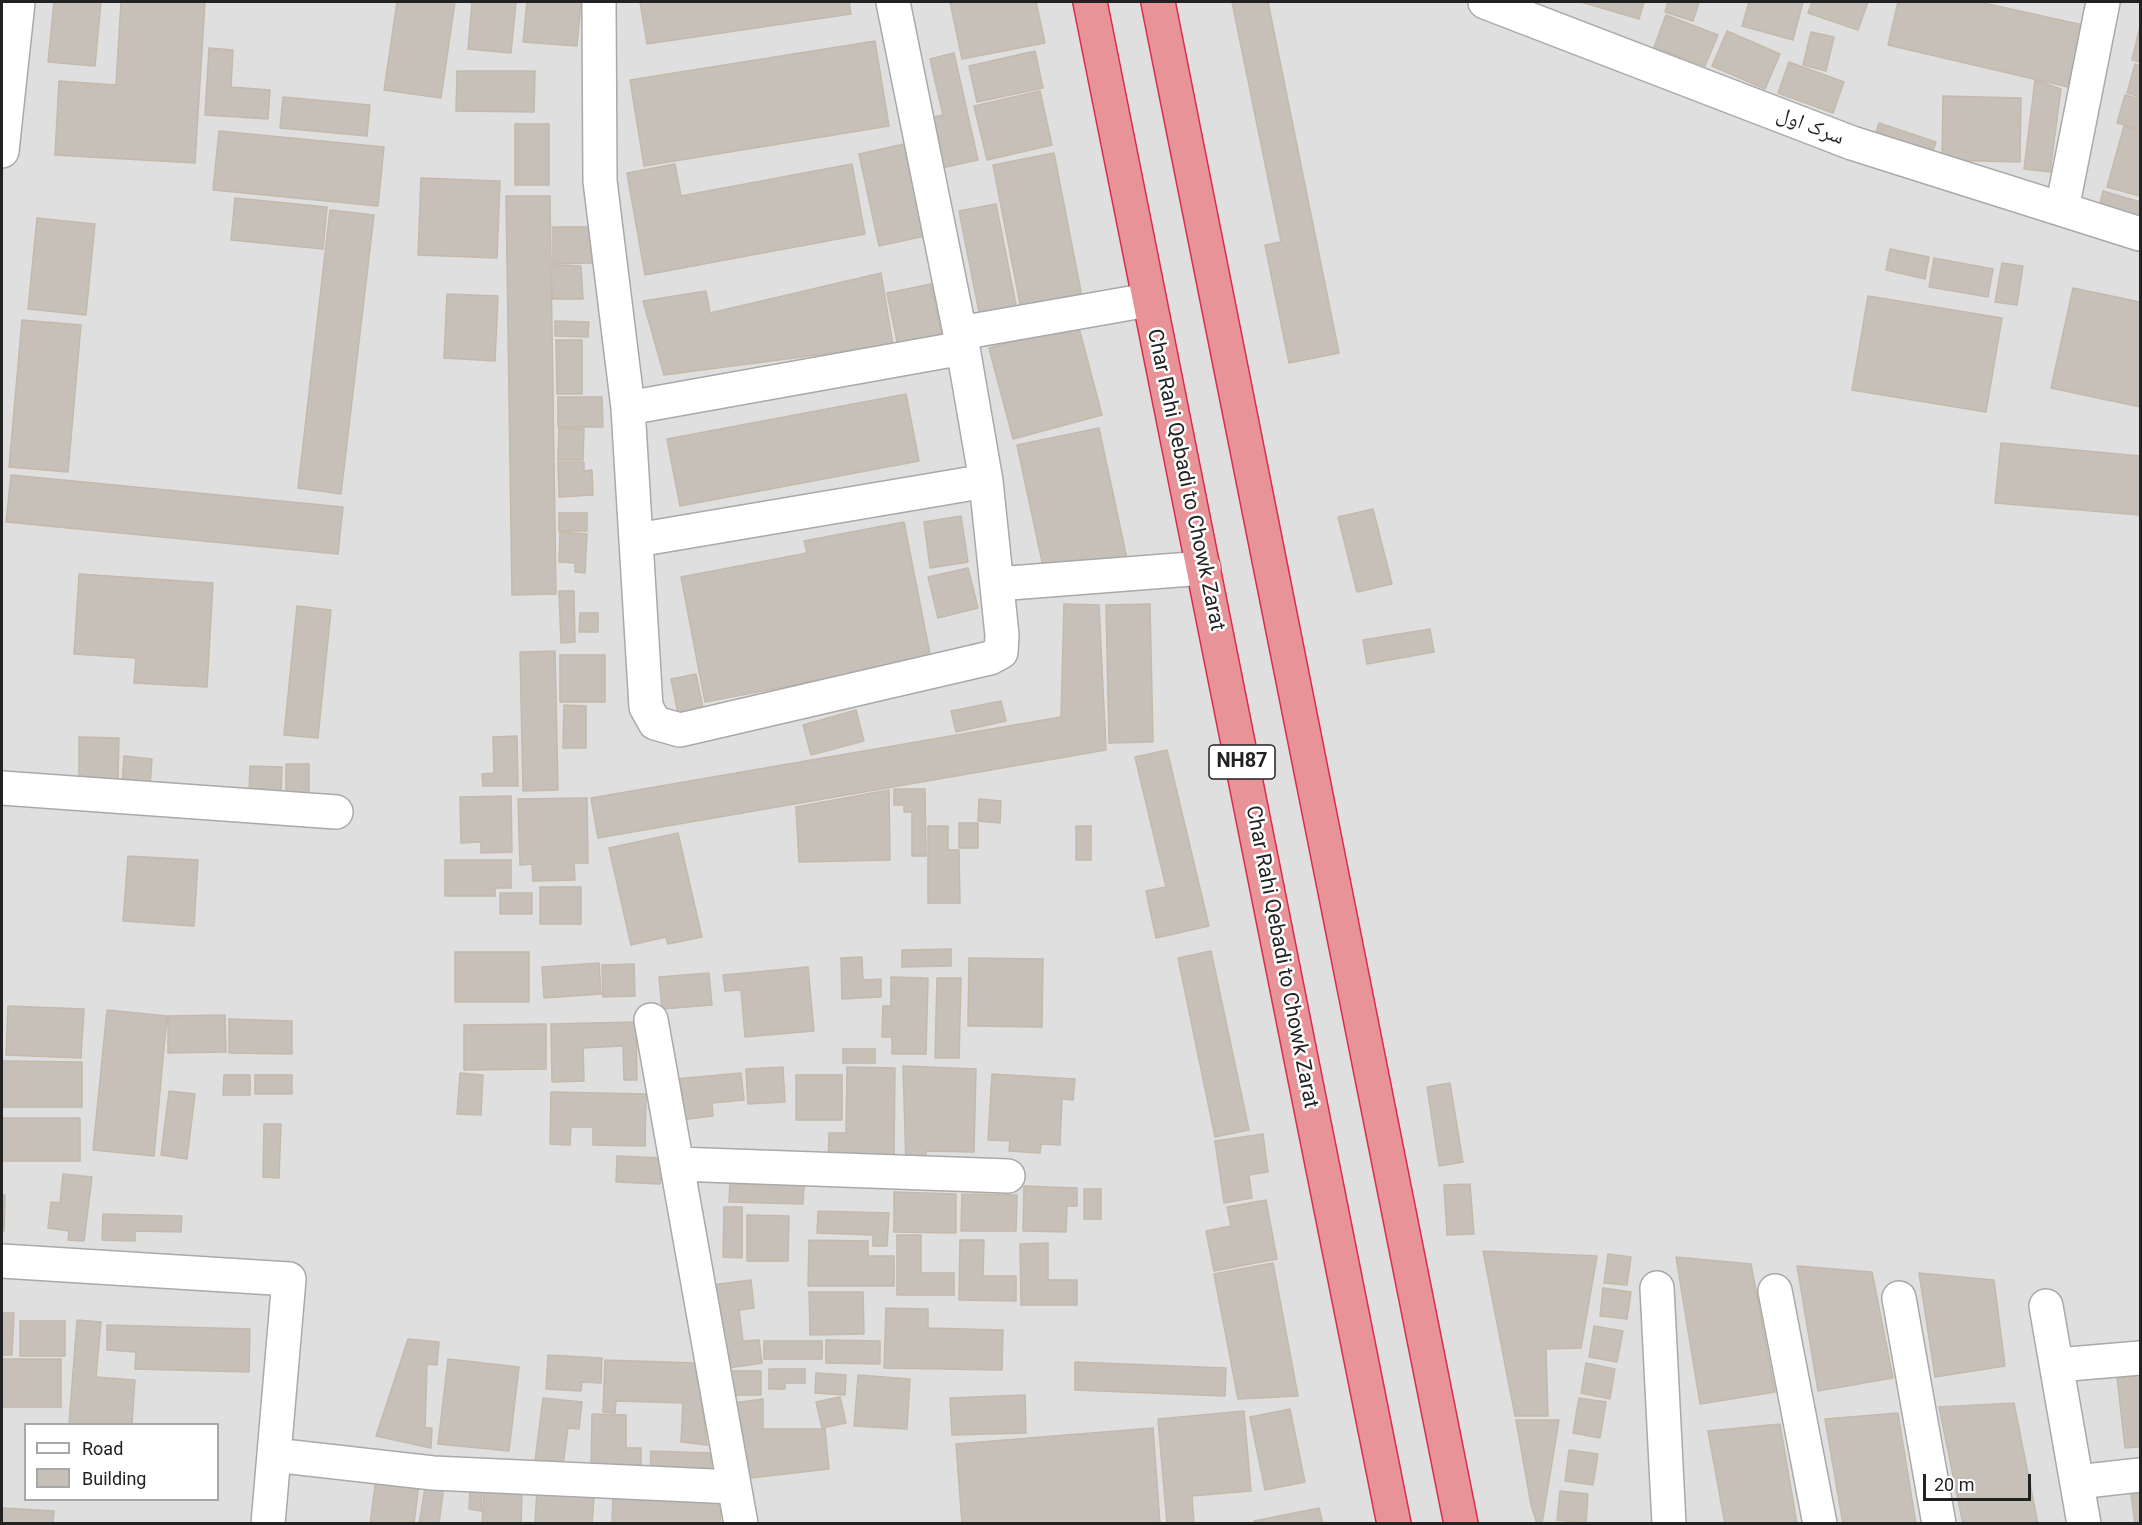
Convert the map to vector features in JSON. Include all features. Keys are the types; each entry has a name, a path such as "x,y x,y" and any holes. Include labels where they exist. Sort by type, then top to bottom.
{"highway":[{"name":"Char Rahi Qebadi to Chowk Zarat","path":"1090,2 1394,1524"},
{"name":"NH87","path":"1158,2 1461,1524"}],"street":[{"path":"2,151 18,2"},
{"path":"599,2 600,181 628,408 646,707 656,723 681,730 990,658 1001,652 997,584 986,481 962,340 893,2"},
{"name":"سرک اول","path":"1485,2 1852,143 2140,234"},
{"path":"2062,209 2103,2"},
{"path":"628,408 1148,300"},
{"path":"637,540 986,481"},
{"path":"997,584 1204,568"},
{"path":"2,788 336,813"},
{"path":"651,1020 741,1524"},
{"path":"677,1164 1008,1176"},
{"path":"2,1261 289,1279 268,1524"},
{"path":"1657,1288 1669,1524"},
{"path":"1775,1291 1821,1524"},
{"path":"1899,1298 1940,1524"},
{"path":"2046,1306 2084,1524"},
{"path":"2057,1365 2140,1358"},
{"path":"274,1455 433,1473 734,1487"},
{"path":"2077,1482 2140,1475"}],"shaded area":[{"path":"2,2 2140,2 2140,1523 2,1524"}],"building":[{"path":"54,2 101,2 95,66 48,62"},
{"path":"121,2 205,2 195,163 55,155 59,81 116,85"},
{"path":"397,2 455,2 441,98 384,90"},
{"path":"472,2 516,2 511,53 468,49"},
{"path":"527,2 581,2 577,46 523,42"},
{"path":"640,2 849,2 851,14 647,44"},
{"path":"950,2 1036,2 1045,43 962,59"},
{"path":"1232,2 1268,2 1339,353 1289,363 1265,245 1281,242"},
{"path":"1581,2 1644,2 1639,19"},
{"path":"1668,2 1699,2 1693,21 1665,12"},
{"path":"1749,2 1803,2 1793,40 1742,26"},
{"path":"1812,2 1868,2 1858,30 1808,13"},
{"path":"1898,2 1979,2 2083,25 2068,87 1888,45"},
{"path":"1666,15 1718,35 1705,66 1654,47"},
{"path":"2140,26 2140,62 2132,60"},
{"path":"1727,31 1780,54 1765,89 1712,66"},
{"path":"1811,32 1834,37 1826,71 1803,65"},
{"path":"875,41 889,126 644,166 630,80"},
{"path":"209,48 233,50 231,87 270,90 268,119 205,115"},
{"path":"1035,51 1043,88 977,102 969,66"},
{"path":"954,53 978,160 937,169 926,119 943,115 930,59"},
{"path":"1789,62 1844,82 1833,113 1778,93"},
{"path":"2135,64 2140,65 2140,97 2127,93"},
{"path":"457,71 535,71 534,112 456,111"},
{"path":"2035,80 2061,89 2050,172 2024,169"},
{"path":"1040,91 1052,145 987,160 974,106"},
{"path":"2125,95 2140,99 2140,129 2117,123"},
{"path":"1943,96 2021,98 2020,162 1942,160"},
{"path":"283,97 370,105 367,136 280,128"},
{"path":"1879,123 1936,142 1929,162 1873,142"},
{"path":"515,124 549,124 549,185 515,185"},
{"path":"2124,126 2140,131 2140,196 2107,187"},
{"path":"219,131 384,147 378,206 213,190"},
{"path":"904,144 925,236 879,246 859,154"},
{"path":"1054,153 1083,302 1022,314 993,165"},
{"path":"675,164 681,196 852,164 865,234 645,275 627,173"},
{"path":"421,178 500,181 497,258 418,255"},
{"path":"2103,191 2140,202 2140,224 2098,212"},
{"path":"506,196 550,196 556,594 512,595"},
{"path":"235,198 327,207 323,249 231,240"},
{"path":"996,204 1018,315 981,322 959,211"},
{"path":"330,210 374,215 341,494 298,488"},
{"path":"37,218 95,224 86,315 28,309"},
{"path":"553,227 592,227 592,263 553,264"},
{"path":"1890,249 1929,257 1925,279 1886,270"},
{"path":"1934,258 1993,269 1988,297 1929,287"},
{"path":"2002,263 2023,266 2017,305 1995,302"},
{"path":"553,265 581,266 583,299 553,299"},
{"path":"881,273 893,345 664,375 643,301 706,291 710,313"},
{"path":"931,284 943,342 899,351 887,293"},
{"path":"2073,288 2140,302 2140,407 2051,388"},
{"path":"447,294 498,296 495,361 444,358"},
{"path":"1868,296 2002,318 1986,412 1852,390"},
{"path":"22,320 81,325 68,472 9,467"},
{"path":"555,321 589,322 588,337 555,336"},
{"path":"1078,324 1102,415 1013,439 989,348"},
{"path":"556,340 582,340 582,394 557,394"},
{"path":"906,394 919,461 680,506 667,439"},
{"path":"558,397 602,397 603,427 558,427"},
{"path":"559,428 584,429 583,460 558,460"},
{"path":"1099,428 1127,559 1045,576 1017,445"},
{"path":"2001,443 2140,456 2140,515 1995,503"},
{"path":"558,462 584,462 584,471 592,470 593,495 559,497"},
{"path":"11,475 343,507 338,554 6,522"},
{"path":"1373,509 1392,584 1357,592 1338,517"},
{"path":"559,513 587,513 587,531 559,531"},
{"path":"961,516 968,562 930,568 924,522"},
{"path":"904,522 931,659 705,702 681,577 807,553 804,541"},
{"path":"560,532 587,534 585,573 575,572 575,563 559,562"},
{"path":"968,568 978,608 938,618 928,577"},
{"path":"79,574 213,583 207,687 134,683 136,658 74,654"},
{"path":"559,591 574,591 575,642 561,643"},
{"path":"1064,604 1099,605 1106,750 598,838 591,798 1061,717"},
{"path":"1150,604 1153,742 1109,743 1106,605"},
{"path":"297,606 331,610 318,738 284,735"},
{"path":"580,613 598,613 598,632 579,632"},
{"path":"1430,629 1434,652 1367,664 1363,640"},
{"path":"555,651 558,790 523,791 520,652"},
{"path":"560,655 605,655 605,702 560,702"},
{"path":"696,674 703,708 678,713 671,679"},
{"path":"1001,701 1006,721 956,732 951,711"},
{"path":"564,705 586,706 586,748 563,748"},
{"path":"856,710 864,741 811,755 803,725"},
{"path":"517,736 518,786 483,786 482,774 494,773 493,737"},
{"path":"79,737 119,738 118,779 79,778"},
{"path":"1167,750 1209,926 1156,938 1146,891 1166,887 1135,757"},
{"path":"124,756 152,759 150,787 122,786"},
{"path":"286,764 309,764 309,800 286,800"},
{"path":"250,766 282,767 281,795 249,793"},
{"path":"894,789 925,789 926,856 912,856 912,812 904,812 904,805 894,805"},
{"path":"889,790 890,860 799,862 796,807"},
{"path":"511,796 512,852 481,853 481,842 461,843 460,797"},
{"path":"587,798 588,863 574,863 575,880 533,881 532,864 520,865 518,799"},
{"path":"979,799 1001,801 1000,823 978,821"},
{"path":"959,823 978,823 978,848 959,848"},
{"path":"928,826 948,826 948,850 959,850 960,903 928,903"},
{"path":"1076,826 1091,826 1091,860 1076,860"},
{"path":"678,833 702,937 668,944 666,937 631,945 609,848"},
{"path":"128,856 198,860 194,926 123,921"},
{"path":"445,860 511,860 511,888 495,888 495,896 445,896"},
{"path":"540,887 581,887 581,924 540,924"},
{"path":"500,893 532,893 532,914 500,914"},
{"path":"951,949 951,966 902,967 902,950"},
{"path":"1211,951 1249,1130 1215,1137 1178,958"},
{"path":"455,952 529,952 529,1002 455,1002"},
{"path":"862,957 863,980 881,979 881,997 842,999 841,958"},
{"path":"969,958 1043,959 1042,1027 968,1026"},
{"path":"599,963 601,994 544,998 542,967"},
{"path":"634,964 635,996 603,997 602,965"},
{"path":"808,967 814,1031 745,1037 741,990 725,991 723,975"},
{"path":"709,973 712,1005 662,1009 659,977"},
{"path":"891,977 928,978 926,1054 892,1054 892,1037 882,1037 883,1006 891,1006"},
{"path":"937,978 961,978 959,1058 935,1058"},
{"path":"8,1006 84,1009 81,1058 6,1055"},
{"path":"107,1010 167,1016 154,1156 93,1150"},
{"path":"225,1015 226,1052 168,1053 168,1016"},
{"path":"229,1019 292,1021 292,1054 229,1053"},
{"path":"636,1022 637,1080 624,1080 623,1046 583,1048 584,1081 552,1082 551,1024"},
{"path":"546,1024 546,1069 464,1070 464,1025"},
{"path":"843,1049 875,1049 875,1063 843,1063"},
{"path":"2,1061 82,1062 82,1107 2,1107"},
{"path":"903,1066 976,1069 974,1152 926,1151 926,1167 906,1167"},
{"path":"783,1067 785,1102 748,1104 746,1069"},
{"path":"847,1067 895,1068 894,1163 828,1162 829,1133 846,1133"},
{"path":"460,1073 483,1075 481,1115 457,1114"},
{"path":"741,1073 744,1100 712,1103 713,1116 680,1120 676,1079"},
{"path":"992,1074 1075,1079 1073,1100 1062,1099 1060,1145 1041,1144 1040,1153 1009,1151 1010,1141 988,1140"},
{"path":"224,1075 250,1075 250,1095 223,1095"},
{"path":"255,1075 292,1075 292,1094 255,1094"},
{"path":"796,1075 842,1075 842,1120 796,1120"},
{"path":"1450,1083 1463,1162 1439,1166 1427,1087"},
{"path":"169,1091 195,1094 187,1159 161,1155"},
{"path":"551,1092 646,1094 645,1146 593,1145 593,1127 571,1127 570,1145 550,1144"},
{"path":"2,1118 80,1118 80,1161 2,1161"},
{"path":"264,1124 281,1124 279,1178 263,1177"},
{"path":"1263,1134 1268,1172 1249,1175 1252,1198 1224,1203 1215,1141"},
{"path":"617,1156 661,1158 660,1184 616,1182"},
{"path":"63,1174 92,1177 84,1241 68,1240 69,1231 48,1228 51,1202 60,1203"},
{"path":"730,1182 804,1185 803,1204 729,1202"},
{"path":"1470,1184 1474,1234 1447,1235 1444,1185"},
{"path":"1024,1186 1077,1188 1077,1206 1067,1206 1066,1232 1023,1231"},
{"path":"1084,1189 1101,1189 1101,1219 1084,1219"},
{"path":"894,1192 956,1194 956,1233 894,1232"},
{"path":"962,1194 1017,1195 1016,1231 961,1231"},
{"path":"2,1195 5,1195 4,1231 2,1231"},
{"path":"1266,1200 1277,1259 1214,1271 1206,1231 1231,1226 1227,1207"},
{"path":"724,1207 742,1207 742,1258 723,1257"},
{"path":"818,1211 889,1213 887,1246 873,1246 873,1235 817,1233"},
{"path":"103,1214 182,1216 181,1232 135,1231 135,1241 102,1240"},
{"path":"747,1215 789,1216 788,1261 747,1261"},
{"path":"897,1235 921,1235 921,1273 954,1273 954,1295 897,1295"},
{"path":"809,1240 868,1241 868,1256 894,1256 894,1286 808,1286"},
{"path":"960,1240 984,1240 983,1276 1016,1276 1016,1301 959,1300"},
{"path":"1048,1243 1048,1280 1077,1280 1077,1305 1021,1305 1020,1244"},
{"path":"1483,1251 1597,1256 1581,1348 1546,1349 1548,1416 1515,1416"},
{"path":"1608,1254 1631,1257 1627,1285 1604,1283"},
{"path":"1676,1257 1751,1264 1775,1392 1700,1404"},
{"path":"1273,1263 1298,1396 1238,1399 1214,1274"},
{"path":"1797,1266 1872,1272 1893,1378 1818,1391"},
{"path":"1919,1273 1994,1280 2005,1366 1935,1377"},
{"path":"751,1280 754,1308 739,1310 743,1341 759,1340 762,1363 722,1369 711,1285"},
{"path":"1603,1288 1631,1292 1627,1319 1600,1316"},
{"path":"809,1292 863,1292 864,1334 810,1335"},
{"path":"886,1308 928,1309 928,1328 1003,1330 1002,1370 884,1368"},
{"path":"2,1313 14,1313 12,1355 2,1355"},
{"path":"77,1320 101,1322 96,1377 135,1380 132,1423 69,1423"},
{"path":"20,1321 65,1321 65,1356 20,1356"},
{"path":"107,1325 250,1329 249,1372 135,1369 136,1352 107,1350"},
{"path":"1594,1326 1623,1331 1617,1362 1589,1357"},
{"path":"408,1339 439,1342 437,1365 427,1364 425,1428 432,1428 431,1448 376,1436"},
{"path":"826,1340 880,1341 880,1364 826,1363"},
{"path":"764,1341 822,1341 822,1359 764,1359"},
{"path":"548,1355 602,1358 601,1383 582,1382 581,1391 546,1389"},
{"path":"2,1359 61,1359 61,1407 2,1407"},
{"path":"448,1359 519,1367 509,1451 438,1444"},
{"path":"605,1360 697,1363 707,1445 681,1442 683,1403 616,1401 615,1413 603,1412"},
{"path":"1075,1362 1226,1368 1225,1396 1075,1390"},
{"path":"1586,1363 1615,1369 1610,1399 1581,1393"},
{"path":"769,1369 805,1369 805,1383 785,1383 785,1389 769,1389"},
{"path":"730,1371 761,1371 761,1395 730,1395"},
{"path":"816,1373 846,1375 845,1395 815,1393"},
{"path":"858,1375 910,1379 907,1429 854,1426"},
{"path":"2140,1375 2140,1447 2125,1448 2117,1377"},
{"path":"1025,1395 1026,1433 952,1435 950,1398"},
{"path":"840,1397 846,1423 822,1428 816,1402"},
{"path":"543,1398 582,1402 579,1429 568,1428 563,1465 535,1461"},
{"path":"1579,1398 1606,1402 1600,1438 1573,1433"},
{"path":"763,1399 763,1429 825,1429 829,1469 742,1479 733,1403"},
{"path":"2014,1403 2038,1524 1963,1524 1939,1407"},
{"path":"1290,1409 1305,1482 1265,1490 1250,1417"},
{"path":"1244,1411 1251,1491 1192,1496 1194,1524 1167,1524 1158,1419"},
{"path":"1898,1413 1916,1524 1843,1524 1825,1419"},
{"path":"592,1414 626,1415 626,1448 641,1448 641,1473 591,1472"},
{"path":"1516,1420 1559,1420 1542,1524 1537,1524 1531,1505"},
{"path":"1780,1424 1797,1524 1725,1524 1708,1431"},
{"path":"1153,1428 1160,1524 962,1524 956,1444"},
{"path":"1569,1450 1598,1454 1593,1485 1565,1481"},
{"path":"651,1451 711,1453 711,1477 650,1475"},
{"path":"376,1478 419,1483 414,1524 370,1524"},
{"path":"426,1482 444,1485 439,1524 419,1524"},
{"path":"470,1489 482,1490 481,1511 469,1509"},
{"path":"537,1489 594,1496 592,1524 535,1524"},
{"path":"484,1490 522,1492 521,1524 482,1524"},
{"path":"1560,1491 1588,1494 1586,1523 1557,1520"},
{"path":"2140,1493 2140,1524 2135,1524 2131,1494"},
{"path":"613,1497 721,1503 720,1524 612,1524"},
{"path":"2,1508 54,1511 53,1524 2,1524"},
{"path":"1319,1508 1323,1524 1254,1524 1254,1521"}]}
